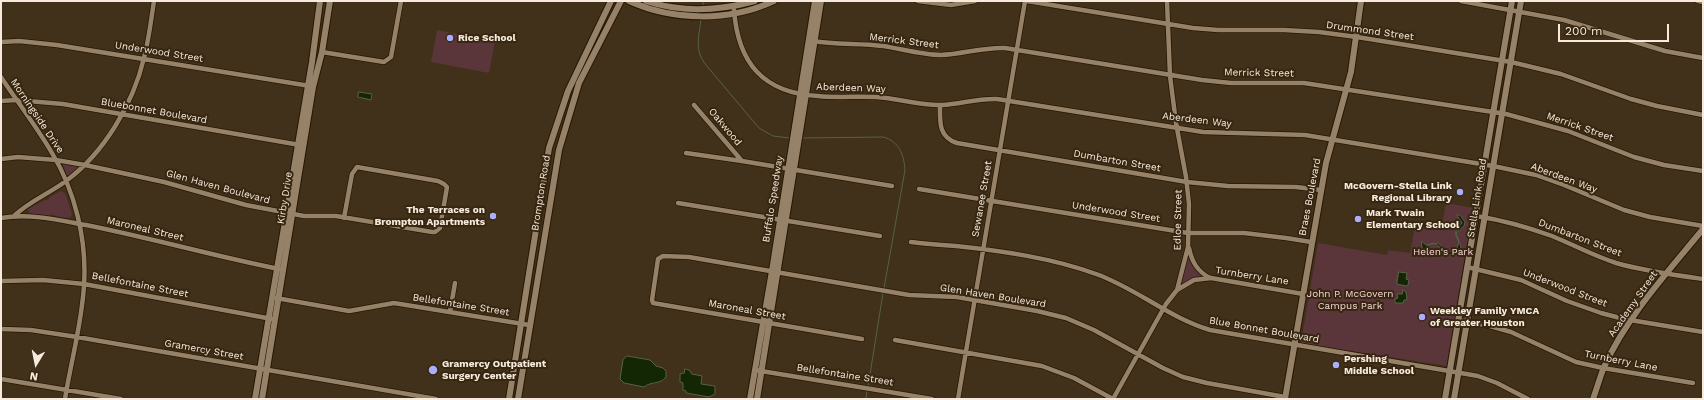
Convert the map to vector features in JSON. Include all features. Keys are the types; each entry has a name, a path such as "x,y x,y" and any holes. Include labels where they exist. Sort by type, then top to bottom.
{"main road":[{"name":"Kirby Drive","path":"255,399 275,298 310,86 320,1"},
{"name":"Kirby Drive","path":"310,86 322,52 330,1"},
{"name":"Brompton Road","path":"510,399 549,148 568,91 611,1"},
{"name":"Brompton Road","path":"518,399 559,150 579,83 621,1"},
{"path":"628,1 660,12 697,13 756,8 774,1"},
{"path":"646,1 697,13"},
{"path":"734,10 755,1"},
{"name":"Buffalo Speedway","path":"812,41 815,1"},
{"name":"Buffalo Speedway","path":"750,399 775,272 803,94 812,41 821,1"},
{"name":"Braes Boulevard","path":"1285,398 1311,242 1332,139 1347,89 1357,37 1361,1"},
{"name":"Stella Link Road","path":"1446,399 1449,371 1512,1"},
{"name":"Stella Link Road","path":"1454,399 1521,1"},
{"path":"317,29 316,47 318,51 322,52"},
{"path":"592,42 598,45"},
{"path":"568,91 576,96"},
{"name":"Academy Street","path":"1593,399 1603,368 1631,320 1703,229"},
{"path":"535,240 544,241"},
{"name":"Kirby Drive","path":"262,399 271,319"},
{"name":"Buffalo Speedway","path":"757,399 762,371 766,322"}],"street":[{"path":"15,215 24,207 66,182 85,165 106,140 122,115 134,90 144,58 154,1"},
{"path":"322,52 387,62 391,57 401,1"},
{"path":"918,1 951,5 975,1"},
{"name":"Drummond Street","path":"1026,1 1167,24 1218,30 1284,30 1357,37 1511,62 1561,74 1631,99 1703,115"},
{"name":"Sewanee Street","path":"958,399 1026,1"},
{"name":"Edloe Street","path":"1113,399 1164,308 1177,290 1188,247 1189,204 1187,182 1177,128 1170,76 1167,1"},
{"path":"1461,1 1564,20 1665,51 1703,58"},
{"path":"1698,1 1703,2"},
{"name":"Aberdeen Way","path":"734,10 737,37 743,52 755,70 775,86 783,90 803,94 874,97 920,104 940,105 981,98 1008,100 1219,134 1288,134 1332,139 1493,166 1536,175 1624,210 1650,217 1703,226"},
{"name":"Merrick Street","path":"812,41 834,44 877,45 939,55 988,48 1017,50 1170,76 1224,82 1304,83 1347,89 1502,114 1568,130 1634,157 1664,165 1703,171"},
{"name":"Underwood Street","path":"1,42 57,45 310,86"},
{"name":"Morningside Drive","path":"1,77 37,128 56,160 74,202 79,224 82,240 84,284 77,336 65,399"},
{"name":"Bluebonnet Boulevard","path":"1,101 16,100 63,104 300,145"},
{"name":"Oakwood","path":"694,104 742,161"},
{"name":"Dumbarton Street","path":"940,105 941,128 947,138 957,143 1187,182 1228,186 1296,187 1321,190"},
{"path":"686,153 892,186"},
{"name":"Glen Haven Boulevard","path":"1,158 56,160 164,182 246,205 304,216 344,218 432,232 435,232 440,228 446,187 441,181 359,167 353,170 344,218"},
{"name":"Underwood Street","path":"919,190 991,200 1188,233 1211,232 1257,234 1311,242"},
{"path":"678,203 880,236"},
{"name":"Maroneal Street","path":"1,218 15,215 79,224 136,236 207,254 280,269"},
{"name":"Dumbarton Street","path":"1476,216 1514,223 1546,234 1586,252 1617,263 1666,274 1703,279"},
{"name":"Blue Bonnet Boulevard","path":"911,242 983,250 1076,267 1114,282 1192,324 1210,330 1478,376 1498,383 1528,399"},
{"path":"1188,247 1191,258 1196,267 1202,273 1211,278"},
{"name":"Glen Haven Boulevard","path":"655,279 658,259 664,256 689,258 890,292 974,300 1037,311 1066,318 1114,340 1163,368 1183,377 1285,398"},
{"name":"Underwood Street","path":"1467,268 1522,280 1584,307 1631,320 1703,332"},
{"name":"Turnberry Lane","path":"1177,290 1194,280 1211,278 1303,294"},
{"name":"Maroneal Street","path":"655,279 652,300 653,303 862,339"},
{"name":"Bellefontaine Street","path":"1,281 43,280 84,284 271,319"},
{"path":"450,312 456,283"},
{"name":"Bellefontaine Street","path":"275,298 349,311 394,303 529,325"},
{"name":"Turnberry Lane","path":"1458,320 1490,326 1510,332 1576,362 1693,384"},
{"name":"Gramercy Street","path":"1,329 31,330 77,336 436,399"},
{"path":"895,340 1042,366 1074,378 1113,399"},
{"name":"Bellefontaine Street","path":"755,370 932,399"},
{"path":"1,378 121,399"}],"green space":[{"path":"437,30 495,41 489,73 431,62"},
{"path":"64,164 76,166 77,168 67,175 63,166"},
{"path":"61,191 65,193 72,214 71,217 68,218 51,214 49,216 29,213 28,209 45,200 48,200 50,197"},
{"path":"1446,203 1473,208 1447,366 1301,343 1318,243 1387,255 1388,250 1410,253 1415,227 1437,230 1438,226 1442,225"},
{"path":"1188,247 1193,263 1211,278 1194,280 1177,290"}],"shaded area":[{"path":"359,92 372,94 371,100 358,97"},
{"path":"1457,215 1460,215 1465,222 1464,226 1456,233 1461,247 1458,251 1455,254 1449,255 1438,245 1434,244 1438,243 1448,252 1456,250 1459,243 1455,233 1462,223"},
{"path":"1421,241 1426,245 1429,245 1423,252"},
{"path":"1399,272 1407,273 1406,279 1409,280 1408,285 1397,284"},
{"path":"1403,290 1406,292 1407,300 1404,300 1403,303 1395,303 1395,299 1398,298 1397,294 1402,294"},
{"path":"627,356 650,360 656,366 663,368 666,371 666,377 661,381 644,387 624,383 620,379 623,360"},
{"path":"685,369 689,370 692,374 702,376 701,384 715,386 715,394 709,397 686,393 686,391 683,390 683,383 680,382 680,374 684,373"}],"waterway":[{"path":"703,1 703,6"},
{"path":"701,19 698,43 700,54 706,65 759,128 773,136 790,138"},
{"path":"802,138 883,137 893,142 900,149 905,170 884,288"},
{"path":"868,387 883,293"},
{"path":"866,399 867,390"}],"place":[{"name":"Rice School","path":"450,38"},
{"name":"McGovern-Stella Link Regional Library","path":"1460,192"},
{"name":"The Terraces on Brompton Apartments","path":"493,216"},
{"name":"Mark Twain Elementary School","path":"1358,219"},
{"name":"Weekley Family YMCA of Greater Houston","path":"1422,317"},
{"name":"Pershing Middle School","path":"1336,365"},
{"name":"Gramercy Outpatient Surgery Center","path":"433,370"}],"park label":[{"name":"Helen's Park","path":"1443,252"},
{"name":"John P. McGovern Campus Park","path":"1350,300"}]}
